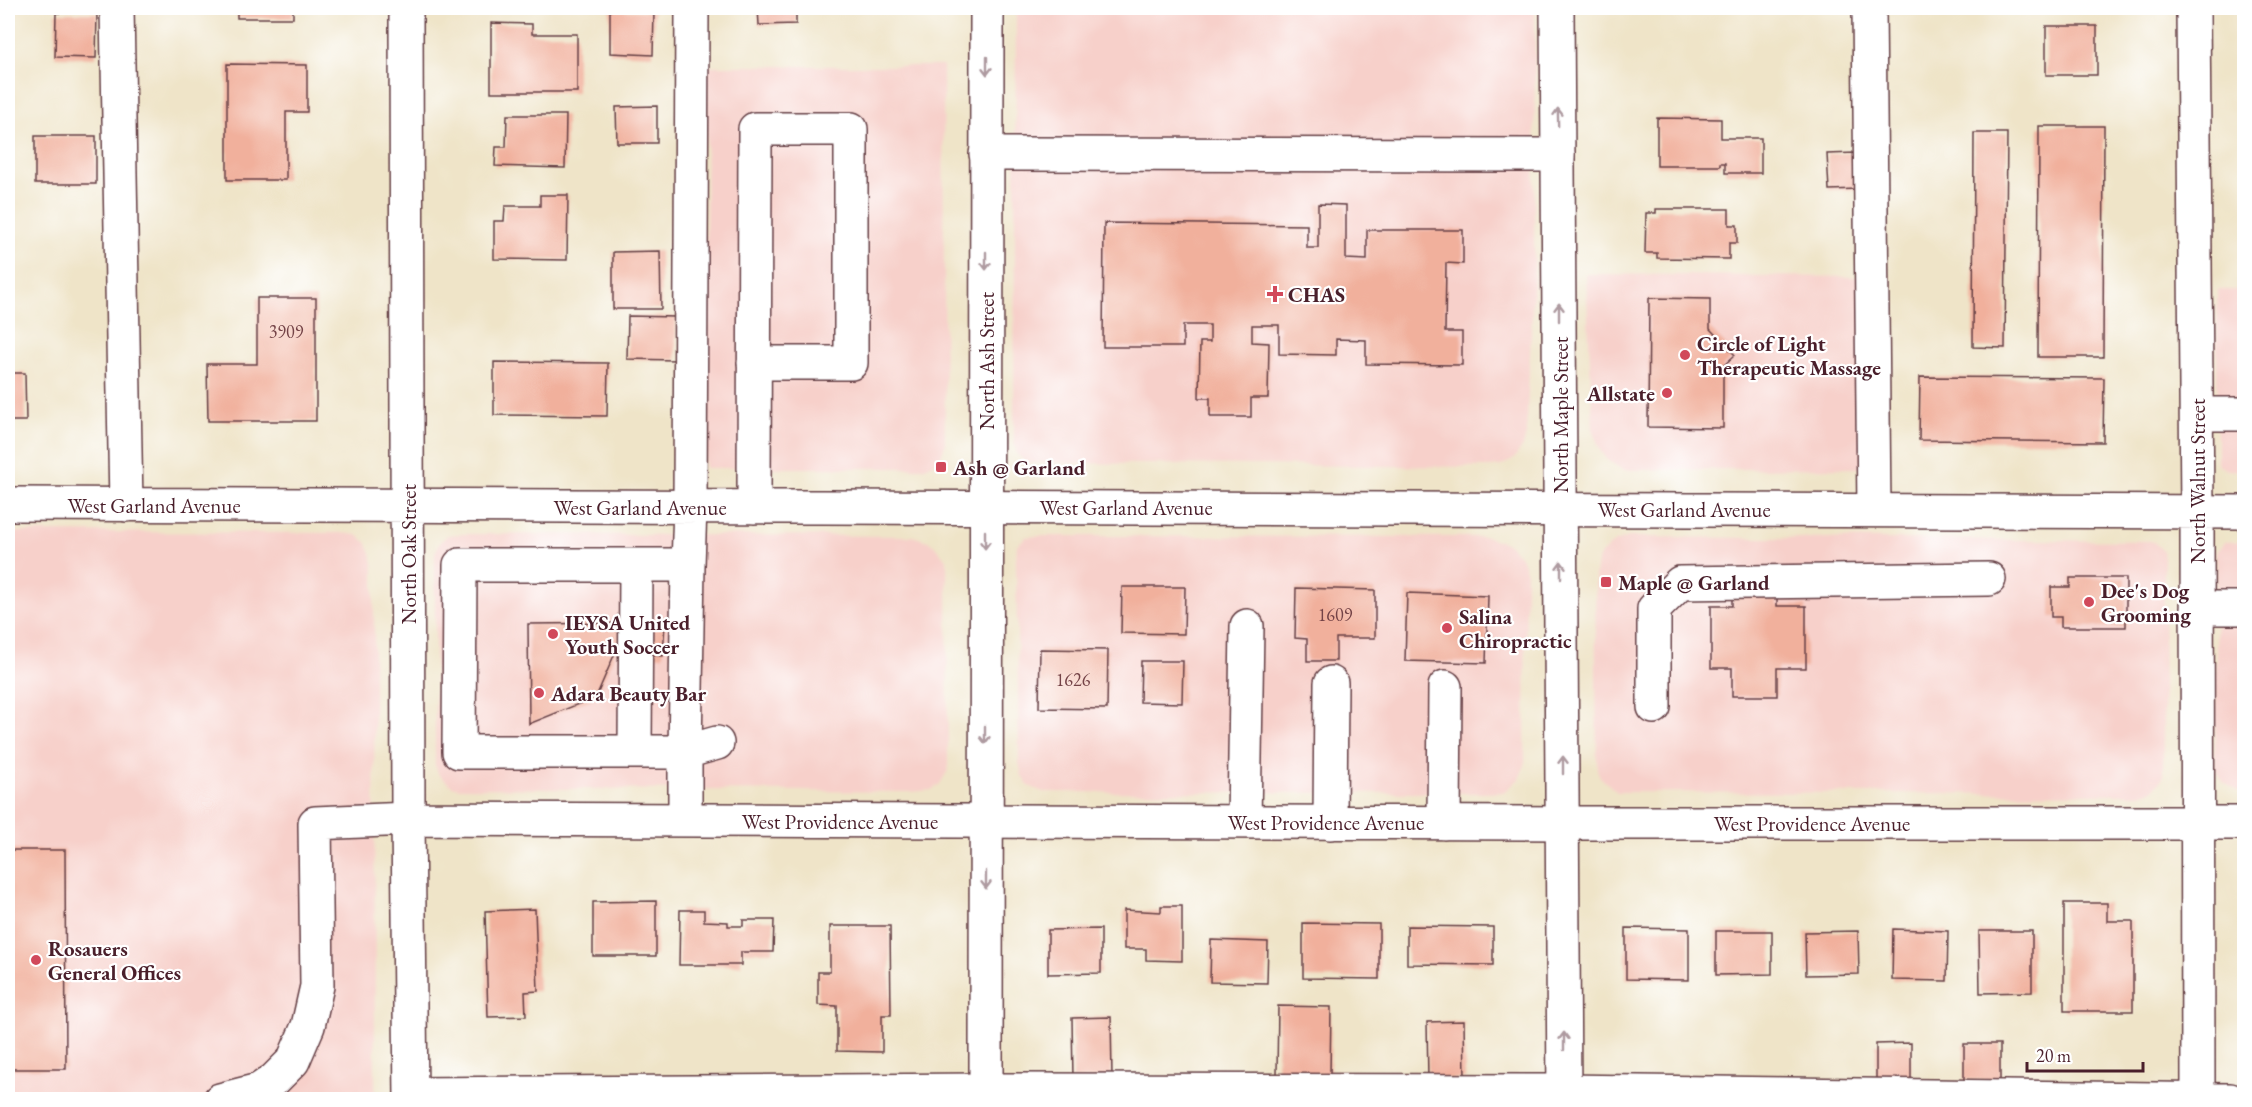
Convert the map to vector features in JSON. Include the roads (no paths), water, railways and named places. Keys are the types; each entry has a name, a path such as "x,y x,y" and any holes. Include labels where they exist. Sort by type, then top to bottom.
{"street":[{"path":"117,8 126,505"},
{"name":"North Oak Street","path":"406,8 411,1096"},
{"path":"685,820 690,507 692,8"},
{"name":"North Ash Street","path":"986,1095 987,8"},
{"name":"North Maple Street","path":"1557,8 1564,1095"},
{"path":"1869,8 1874,510"},
{"name":"North Walnut Street","path":"2193,8 2197,414 2198,1099"},
{"path":"754,363 850,363 851,129 755,129 754,363 754,507"},
{"path":"986,154 1558,155"},
{"path":"2197,414 2244,414"},
{"name":"West Garland Avenue","path":"8,504 2244,512"},
{"path":"688,565 460,565 459,752 685,752 717,743"},
{"path":"635,752 636,565"},
{"path":"1654,707 1654,609 1680,583 1989,579"},
{"path":"2197,608 2244,608"},
{"path":"1244,822 1247,626"},
{"path":"1330,823 1331,683"},
{"path":"1444,823 1445,687"},
{"name":"West Providence Avenue","path":"220,1100 259,1090 275,1079 293,1061 308,1026 317,986 315,824 408,819 1563,824 2244,823"},
{"path":"411,1096 1564,1095 2230,1100"}],"place":[{"name":"CHAS","path":"1275,294"},
{"name":"Circle of Light Therapeutic Massage","path":"1685,355"},
{"name":"Allstate","path":"1667,393"},
{"name":"Ash @ Garland","path":"941,467"},
{"name":"Maple @ Garland","path":"1606,582"},
{"name":"Dee's Dog Grooming","path":"2089,602"},
{"name":"Salina Chiropractic","path":"1447,628"},
{"name":"IEYSA United Youth Soccer","path":"553,634"},
{"name":"Adara Beauty Bar","path":"539,693"},
{"name":"Rosauers General Offices","path":"36,960"}]}
